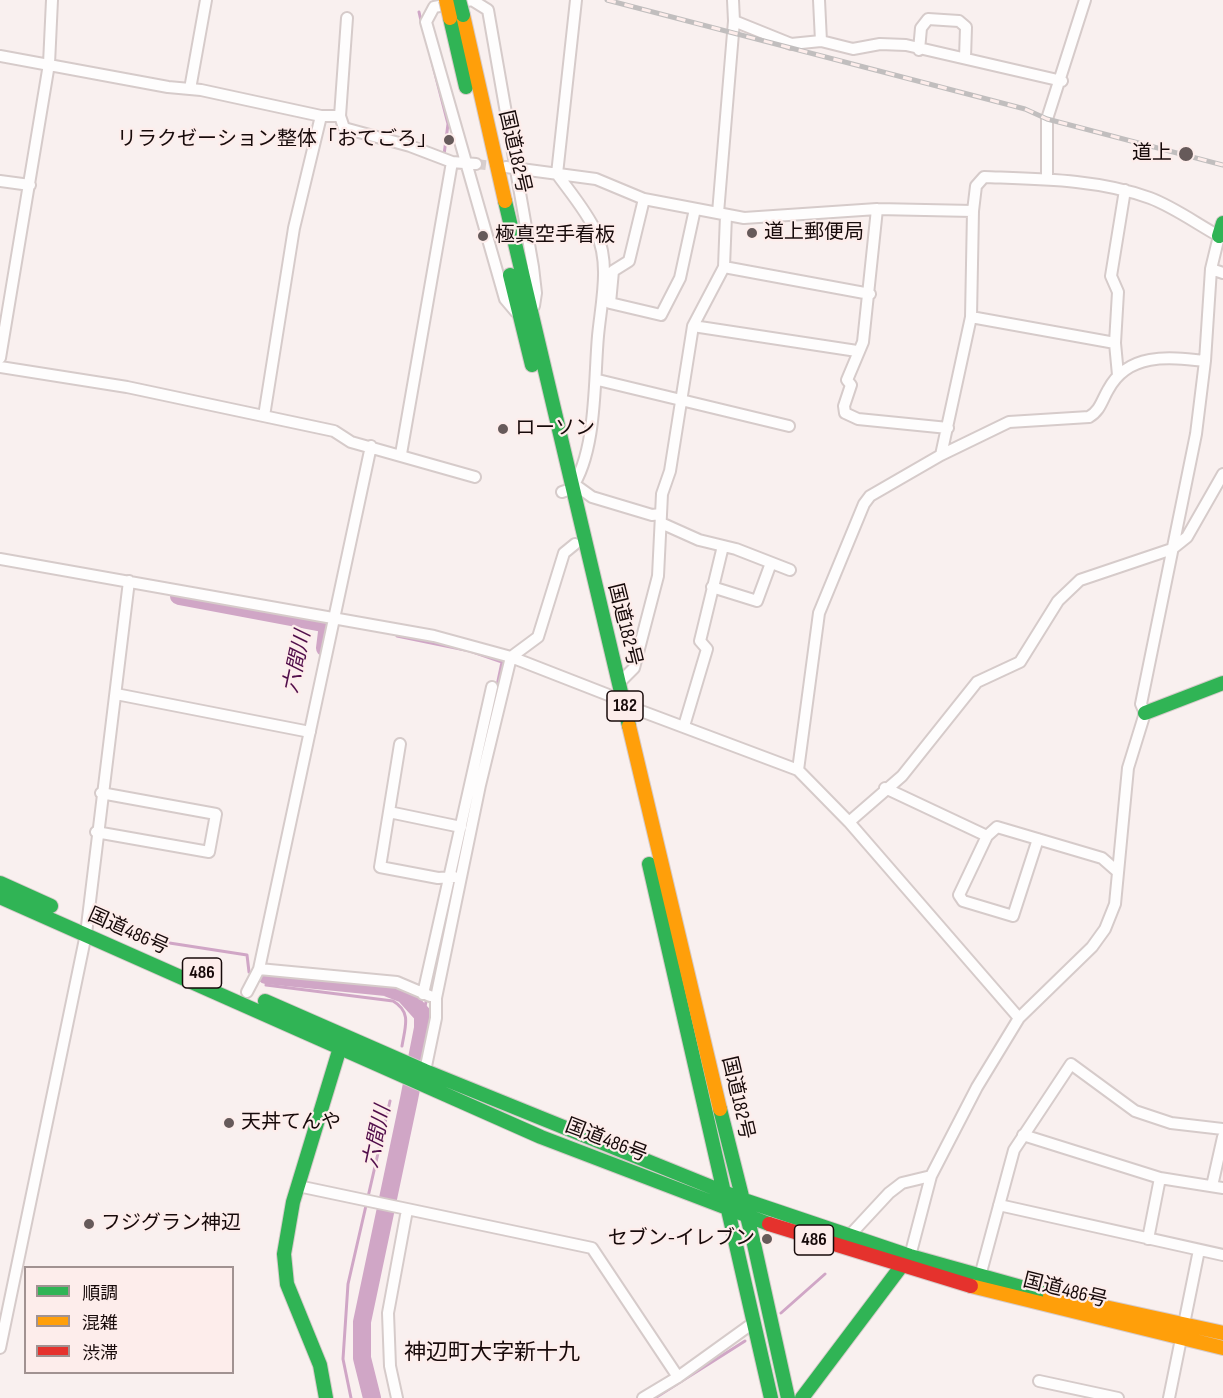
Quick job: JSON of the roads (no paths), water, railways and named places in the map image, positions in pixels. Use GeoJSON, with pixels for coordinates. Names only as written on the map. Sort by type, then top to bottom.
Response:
{"type":"FeatureCollection","features":[{"type":"Feature","properties":{"kind":"main road","name":"国道182号"},"geometry":{"type":"LineString","coordinates":[[446,0],[457,16]]}},
{"type":"Feature","properties":{"kind":"main road","name":"国道182号"},"geometry":{"type":"LineString","coordinates":[[459,0],[457,16],[527,315],[625,705],[788,1398]]}},
{"type":"Feature","properties":{"kind":"main road","name":"国道182号"},"geometry":{"type":"LineString","coordinates":[[569,488],[575,544],[771,1398]]}},
{"type":"Feature","properties":{"kind":"main road"},"geometry":{"type":"LineString","coordinates":[[1145,713],[1223,683]]}},
{"type":"Feature","properties":{"kind":"main road","name":"国道486号"},"geometry":{"type":"LineString","coordinates":[[0,884],[86,928],[403,1069],[741,1199],[850,1236],[905,1262],[980,1276],[1057,1298],[1223,1333]]}},
{"type":"Feature","properties":{"kind":"main road","name":"国道486号"},"geometry":{"type":"LineString","coordinates":[[1,899],[86,928],[247,992],[342,1042]]}},
{"type":"Feature","properties":{"kind":"main road"},"geometry":{"type":"LineString","coordinates":[[326,1398],[311,1342],[291,1298],[284,1268],[284,1233],[342,1042]]}},
{"type":"Feature","properties":{"kind":"main road","name":"国道486号"},"geometry":{"type":"LineString","coordinates":[[422,1075],[541,1137],[746,1216],[905,1262],[1039,1305],[1223,1348]]}},
{"type":"Feature","properties":{"kind":"main road"},"geometry":{"type":"LineString","coordinates":[[802,1398],[905,1262]]}},
{"type":"Feature","properties":{"kind":"street"},"geometry":{"type":"LineString","coordinates":[[0,358],[49,64],[51,0]]}},
{"type":"Feature","properties":{"kind":"street"},"geometry":{"type":"LineString","coordinates":[[190,89],[206,0]]}},
{"type":"Feature","properties":{"kind":"street"},"geometry":{"type":"LineString","coordinates":[[472,0],[488,10],[510,168],[536,293],[527,315],[505,299],[471,164],[426,22],[434,7],[472,0]]}},
{"type":"Feature","properties":{"kind":"street"},"geometry":{"type":"LineString","coordinates":[[576,0],[557,174],[596,232],[604,270],[597,339],[597,380],[582,471],[569,488],[652,515],[699,540],[723,546],[790,570]]}},
{"type":"Feature","properties":{"kind":"street"},"geometry":{"type":"LineString","coordinates":[[619,683],[634,668],[658,576],[662,494],[670,471],[693,326],[724,267],[722,214],[734,21],[733,0]]}},
{"type":"Feature","properties":{"kind":"street"},"geometry":{"type":"LineString","coordinates":[[819,0],[821,41]]}},
{"type":"Feature","properties":{"kind":"street"},"geometry":{"type":"LineString","coordinates":[[1047,179],[1047,118],[1062,81],[1085,0]]}},
{"type":"Feature","properties":{"kind":"street"},"geometry":{"type":"LineString","coordinates":[[347,18],[340,116],[344,128],[410,146],[452,162],[471,164]]}},
{"type":"Feature","properties":{"kind":"street"},"geometry":{"type":"LineString","coordinates":[[920,50],[921,28],[928,19],[959,21],[966,27],[965,58]]}},
{"type":"Feature","properties":{"kind":"street"},"geometry":{"type":"LineString","coordinates":[[734,21],[791,44],[821,41],[853,49],[880,44],[906,45],[1062,81]]}},
{"type":"Feature","properties":{"kind":"street"},"geometry":{"type":"LineString","coordinates":[[0,56],[190,89],[321,116],[340,116]]}},
{"type":"Feature","properties":{"kind":"street"},"geometry":{"type":"LineString","coordinates":[[264,416],[294,228],[321,116]]}},
{"type":"Feature","properties":{"kind":"street"},"geometry":{"type":"LineString","coordinates":[[401,454],[452,162]]}},
{"type":"Feature","properties":{"kind":"street"},"geometry":{"type":"LineString","coordinates":[[510,168],[596,179],[644,199],[722,214],[764,218],[877,209],[973,211]]}},
{"type":"Feature","properties":{"kind":"street"},"geometry":{"type":"LineString","coordinates":[[905,1262],[931,1176],[977,1087],[1019,1018],[1092,947],[1105,929],[1115,904],[1128,768],[1145,713],[1141,704],[1196,434],[1205,361],[1212,269],[1221,230],[1153,199],[1125,190],[1047,179],[984,177],[976,186],[973,211],[971,317],[968,342],[958,369],[941,455]]}},
{"type":"Feature","properties":{"kind":"street"},"geometry":{"type":"LineString","coordinates":[[0,181],[30,186]]}},
{"type":"Feature","properties":{"kind":"street"},"geometry":{"type":"LineString","coordinates":[[1118,375],[1115,343],[1118,291],[1111,276],[1125,190]]}},
{"type":"Feature","properties":{"kind":"street"},"geometry":{"type":"LineString","coordinates":[[644,199],[629,261],[613,272],[610,303],[661,315],[680,278],[695,209]]}},
{"type":"Feature","properties":{"kind":"street"},"geometry":{"type":"LineString","coordinates":[[877,209],[870,294],[863,342],[857,351],[847,380],[851,385],[844,406],[845,413],[858,419],[948,428]]}},
{"type":"Feature","properties":{"kind":"street"},"geometry":{"type":"LineString","coordinates":[[724,267],[870,294]]}},
{"type":"Feature","properties":{"kind":"street"},"geometry":{"type":"LineString","coordinates":[[1212,269],[1223,273]]}},
{"type":"Feature","properties":{"kind":"street"},"geometry":{"type":"LineString","coordinates":[[971,317],[1115,343]]}},
{"type":"Feature","properties":{"kind":"street"},"geometry":{"type":"LineString","coordinates":[[693,326],[857,351]]}},
{"type":"Feature","properties":{"kind":"street"},"geometry":{"type":"LineString","coordinates":[[798,770],[819,613],[864,504],[870,496],[941,455],[1009,422],[1089,417],[1096,413],[1118,375],[1130,366],[1152,358],[1205,361]]}},
{"type":"Feature","properties":{"kind":"street"},"geometry":{"type":"LineString","coordinates":[[0,368],[127,387],[334,431],[351,442],[401,454],[475,477]]}},
{"type":"Feature","properties":{"kind":"street"},"geometry":{"type":"LineString","coordinates":[[597,380],[681,398],[789,426]]}},
{"type":"Feature","properties":{"kind":"street"},"geometry":{"type":"LineString","coordinates":[[247,992],[259,969],[371,446]]}},
{"type":"Feature","properties":{"kind":"street"},"geometry":{"type":"LineString","coordinates":[[849,822],[885,788],[902,776],[977,682],[1020,662],[1028,653],[1058,601],[1069,588],[1080,580],[1172,549],[1187,537],[1223,474]]}},
{"type":"Feature","properties":{"kind":"street"},"geometry":{"type":"LineString","coordinates":[[422,1075],[436,1018],[429,996],[494,693],[511,657],[538,637],[564,554],[575,544]]}},
{"type":"Feature","properties":{"kind":"street"},"geometry":{"type":"LineString","coordinates":[[684,726],[707,649],[700,641],[723,546]]}},
{"type":"Feature","properties":{"kind":"street"},"geometry":{"type":"LineString","coordinates":[[0,558],[129,585],[434,636],[511,657],[611,696],[625,705],[798,770],[849,822],[1019,1018]]}},
{"type":"Feature","properties":{"kind":"street"},"geometry":{"type":"LineString","coordinates":[[712,587],[757,600],[771,563]]}},
{"type":"Feature","properties":{"kind":"street"},"geometry":{"type":"LineString","coordinates":[[0,1345],[86,928],[96,832],[129,585]]}},
{"type":"Feature","properties":{"kind":"street"},"geometry":{"type":"LineString","coordinates":[[116,694],[310,732]]}},
{"type":"Feature","properties":{"kind":"street"},"geometry":{"type":"LineString","coordinates":[[400,744],[380,867],[438,878],[455,878]]}},
{"type":"Feature","properties":{"kind":"street"},"geometry":{"type":"LineString","coordinates":[[885,788],[987,837]]}},
{"type":"Feature","properties":{"kind":"street"},"geometry":{"type":"LineString","coordinates":[[96,832],[208,852],[216,813],[102,793]]}},
{"type":"Feature","properties":{"kind":"street"},"geometry":{"type":"LineString","coordinates":[[389,812],[465,827]]}},
{"type":"Feature","properties":{"kind":"street"},"geometry":{"type":"LineString","coordinates":[[1038,839],[1013,916],[963,901],[959,895],[987,837],[997,827],[1038,839],[1102,858],[1118,872]]}},
{"type":"Feature","properties":{"kind":"street"},"geometry":{"type":"LineString","coordinates":[[259,969],[397,982],[429,996]]}},
{"type":"Feature","properties":{"kind":"street"},"geometry":{"type":"LineString","coordinates":[[980,1276],[1014,1150],[1071,1064],[1135,1111],[1171,1123],[1223,1129]]}},
{"type":"Feature","properties":{"kind":"street"},"geometry":{"type":"LineString","coordinates":[[1023,1136],[1160,1178],[1217,1187],[1223,1137]]}},
{"type":"Feature","properties":{"kind":"street"},"geometry":{"type":"LineString","coordinates":[[850,1236],[889,1193],[902,1183],[931,1176]]}},
{"type":"Feature","properties":{"kind":"street"},"geometry":{"type":"LineString","coordinates":[[1148,1239],[1160,1178]]}},
{"type":"Feature","properties":{"kind":"street"},"geometry":{"type":"LineString","coordinates":[[298,1186],[592,1248],[678,1377]]}},
{"type":"Feature","properties":{"kind":"street"},"geometry":{"type":"LineString","coordinates":[[999,1205],[1223,1255]]}},
{"type":"Feature","properties":{"kind":"street"},"geometry":{"type":"LineString","coordinates":[[397,1398],[390,1366],[388,1313],[407,1210]]}},
{"type":"Feature","properties":{"kind":"street"},"geometry":{"type":"LineString","coordinates":[[1169,1398],[1199,1250]]}},
{"type":"Feature","properties":{"kind":"street"},"geometry":{"type":"LineString","coordinates":[[642,1398],[678,1377],[753,1323]]}},
{"type":"Feature","properties":{"kind":"street"},"geometry":{"type":"LineString","coordinates":[[1040,1381],[1118,1398]]}},
{"type":"Feature","properties":{"kind":"waterway"},"geometry":{"type":"LineString","coordinates":[[419,12],[422,25]]}},
{"type":"Feature","properties":{"kind":"waterway"},"geometry":{"type":"LineString","coordinates":[[431,58],[448,124],[444,155]]}},
{"type":"Feature","properties":{"kind":"waterway","name":"六間川"},"geometry":{"type":"LineString","coordinates":[[179,596],[328,624],[325,648]]}},
{"type":"Feature","properties":{"kind":"waterway"},"geometry":{"type":"LineString","coordinates":[[397,636],[470,651],[502,662],[485,742]]}},
{"type":"Feature","properties":{"kind":"waterway"},"geometry":{"type":"LineString","coordinates":[[456,874],[466,827]]}},
{"type":"Feature","properties":{"kind":"waterway"},"geometry":{"type":"LineString","coordinates":[[423,1015],[454,880]]}},
{"type":"Feature","properties":{"kind":"waterway"},"geometry":{"type":"LineString","coordinates":[[163,942],[247,955],[249,972]]}},
{"type":"Feature","properties":{"kind":"waterway","name":"六間川"},"geometry":{"type":"LineString","coordinates":[[266,975],[386,987],[404,994],[423,1015],[423,1028],[409,1099],[362,1322],[362,1358],[372,1398]]}},
{"type":"Feature","properties":{"kind":"waterway"},"geometry":{"type":"LineString","coordinates":[[266,985],[393,1001],[399,1005],[405,1015],[402,1046]]}},
{"type":"Feature","properties":{"kind":"waterway"},"geometry":{"type":"LineString","coordinates":[[351,1398],[343,1359],[348,1284],[390,1101]]}},
{"type":"Feature","properties":{"kind":"waterway"},"geometry":{"type":"LineString","coordinates":[[781,1313],[825,1274]]}},
{"type":"Feature","properties":{"kind":"waterway"},"geometry":{"type":"LineString","coordinates":[[655,1398],[745,1341]]}},
{"type":"Feature","properties":{"kind":"tunnel"},"geometry":{"type":"LineString","coordinates":[[476,164],[502,167]]}},
{"type":"Feature","properties":{"kind":"railway"},"geometry":{"type":"LineString","coordinates":[[607,0],[1025,109],[1047,119],[1223,165]]}},
{"type":"Feature","properties":{"kind":"place","name":"リラクゼーション整体「おてごろ」"},"geometry":{"type":"Point","coordinates":[449,140]}},
{"type":"Feature","properties":{"kind":"place","name":"道上"},"geometry":{"type":"Point","coordinates":[1186,154]}},
{"type":"Feature","properties":{"kind":"place","name":"道上郵便局"},"geometry":{"type":"Point","coordinates":[752,233]}},
{"type":"Feature","properties":{"kind":"place","name":"極真空手看板"},"geometry":{"type":"Point","coordinates":[483,236]}},
{"type":"Feature","properties":{"kind":"place","name":"ローソン"},"geometry":{"type":"Point","coordinates":[503,429]}},
{"type":"Feature","properties":{"kind":"place","name":"天丼てんや"},"geometry":{"type":"Point","coordinates":[229,1123]}},
{"type":"Feature","properties":{"kind":"place","name":"フジグラン神辺"},"geometry":{"type":"Point","coordinates":[89,1224]}},
{"type":"Feature","properties":{"kind":"place","name":"セブン-イレブン"},"geometry":{"type":"Point","coordinates":[767,1239]}},
{"type":"Feature","properties":{"kind":"district","name":"神辺町大字新十九"},"geometry":{"type":"Point","coordinates":[492,1353]}}]}
